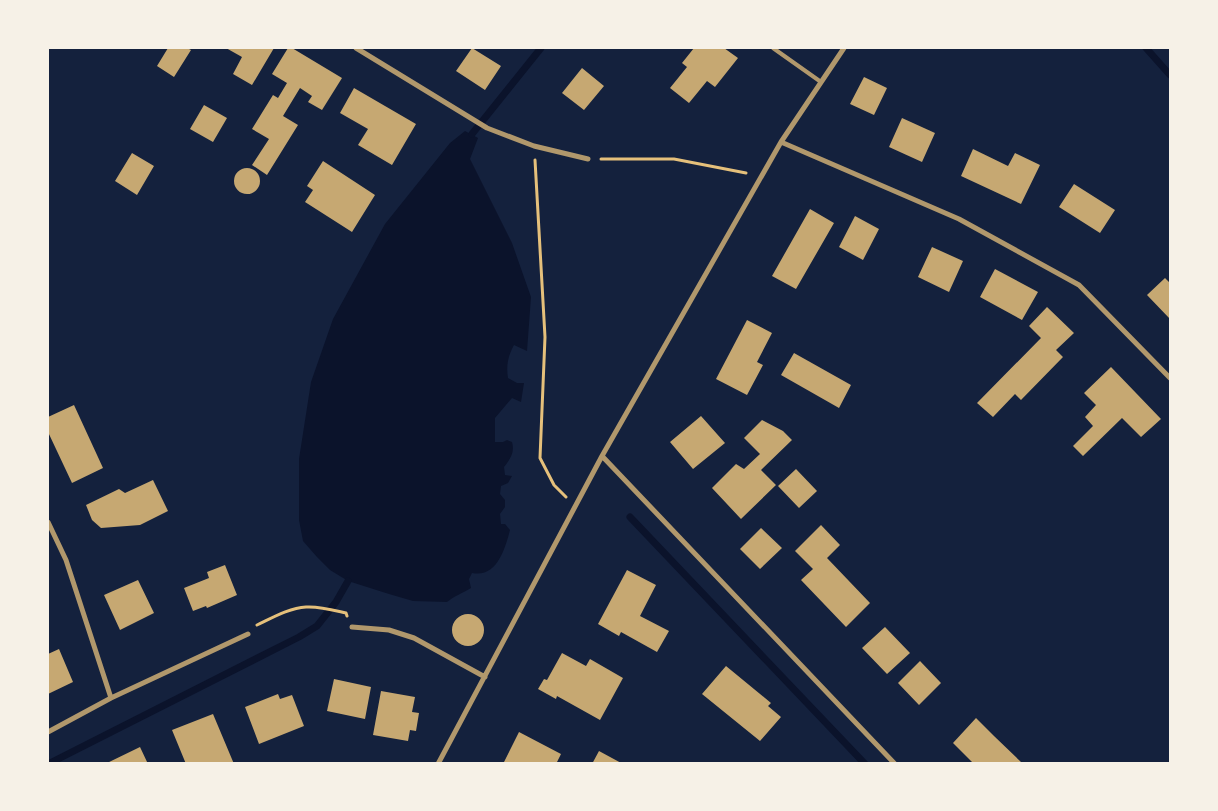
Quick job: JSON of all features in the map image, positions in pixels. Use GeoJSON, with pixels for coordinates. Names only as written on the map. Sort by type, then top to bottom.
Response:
{"type":"FeatureCollection","features":[{"type":"Feature","properties":{"kind":"street"},"geometry":{"type":"LineString","coordinates":[[356,48],[486,128],[534,146],[588,159]]}},
{"type":"Feature","properties":{"kind":"street"},"geometry":{"type":"LineString","coordinates":[[438,764],[602,456],[781,142],[844,48]]}},
{"type":"Feature","properties":{"kind":"street"},"geometry":{"type":"LineString","coordinates":[[781,142],[959,219],[1079,285],[1170,378]]}},
{"type":"Feature","properties":{"kind":"street"},"geometry":{"type":"LineString","coordinates":[[602,456],[895,764]]}},
{"type":"Feature","properties":{"kind":"street"},"geometry":{"type":"LineString","coordinates":[[48,522],[66,560],[110,698]]}},
{"type":"Feature","properties":{"kind":"street"},"geometry":{"type":"LineString","coordinates":[[352,627],[389,630],[414,638],[485,677]]}},
{"type":"Feature","properties":{"kind":"street"},"geometry":{"type":"LineString","coordinates":[[48,732],[110,698],[248,634]]}},
{"type":"Feature","properties":{"kind":"lane"},"geometry":{"type":"LineString","coordinates":[[773,48],[821,82]]}},
{"type":"Feature","properties":{"kind":"path"},"geometry":{"type":"LineString","coordinates":[[534,146],[546,337],[540,458],[554,484],[575,508]]}},
{"type":"Feature","properties":{"kind":"path"},"geometry":{"type":"LineString","coordinates":[[588,159],[674,159],[762,176]]}},
{"type":"Feature","properties":{"kind":"path"},"geometry":{"type":"LineString","coordinates":[[248,634],[257,625],[284,612],[304,607],[320,607],[346,613]]}},
{"type":"Feature","properties":{"kind":"water"},"geometry":{"type":"Polygon","coordinates":[[[465,131],[478,138],[470,159],[512,243],[531,297],[527,351],[514,345],[507,365],[508,378],[517,383],[524,383],[521,402],[512,398],[495,418],[495,442],[507,440],[512,442],[513,446],[511,456],[504,467],[505,475],[512,476],[508,483],[501,486],[500,494],[505,500],[505,507],[500,514],[501,524],[505,524],[510,530],[502,553],[494,567],[481,573],[472,573],[469,579],[471,588],[447,602],[413,601],[348,581],[330,570],[303,541],[299,520],[299,459],[311,382],[333,319],[385,224],[450,143],[465,131]]]}},
{"type":"Feature","properties":{"kind":"building"},"geometry":{"type":"Polygon","coordinates":[[[168,48],[187,48],[191,50],[174,77],[157,66],[168,48]]]}},
{"type":"Feature","properties":{"kind":"building"},"geometry":{"type":"Polygon","coordinates":[[[226,48],[274,48],[252,85],[233,74],[242,57],[226,48]]]}},
{"type":"Feature","properties":{"kind":"building"},"geometry":{"type":"Polygon","coordinates":[[[288,48],[292,48],[342,78],[322,110],[308,102],[312,96],[300,88],[283,116],[298,125],[267,175],[252,165],[269,139],[252,129],[273,95],[278,98],[287,83],[272,74],[288,48]]]}},
{"type":"Feature","properties":{"kind":"building"},"geometry":{"type":"Polygon","coordinates":[[[472,48],[501,66],[485,90],[456,71],[472,48]]]}},
{"type":"Feature","properties":{"kind":"building"},"geometry":{"type":"Polygon","coordinates":[[[694,48],[724,48],[738,58],[715,87],[707,81],[689,103],[670,88],[687,67],[682,63],[694,48]]]}},
{"type":"Feature","properties":{"kind":"building"},"geometry":{"type":"Polygon","coordinates":[[[582,68],[604,86],[584,110],[562,93],[582,68]]]}},
{"type":"Feature","properties":{"kind":"building"},"geometry":{"type":"Polygon","coordinates":[[[864,77],[887,88],[874,115],[850,104],[864,77]]]}},
{"type":"Feature","properties":{"kind":"building"},"geometry":{"type":"Polygon","coordinates":[[[354,88],[416,124],[392,165],[358,145],[368,129],[340,113],[354,88]]]}},
{"type":"Feature","properties":{"kind":"building"},"geometry":{"type":"Polygon","coordinates":[[[204,105],[227,118],[213,142],[190,129],[204,105]]]}},
{"type":"Feature","properties":{"kind":"building"},"geometry":{"type":"Polygon","coordinates":[[[902,118],[935,133],[922,162],[889,147],[902,118]]]}},
{"type":"Feature","properties":{"kind":"building"},"geometry":{"type":"Polygon","coordinates":[[[973,149],[1008,166],[1015,153],[1040,165],[1021,204],[961,176],[973,149]]]}},
{"type":"Feature","properties":{"kind":"building"},"geometry":{"type":"Polygon","coordinates":[[[132,153],[154,166],[137,195],[115,181],[132,153]]]}},
{"type":"Feature","properties":{"kind":"building"},"geometry":{"type":"Polygon","coordinates":[[[323,161],[375,195],[352,232],[305,202],[313,190],[307,186],[323,161]]]}},
{"type":"Feature","properties":{"kind":"building"},"geometry":{"type":"Polygon","coordinates":[[[247,168],[256,172],[260,181],[256,190],[247,194],[238,190],[234,181],[238,172],[247,168]]]}},
{"type":"Feature","properties":{"kind":"building"},"geometry":{"type":"Polygon","coordinates":[[[1074,184],[1115,210],[1100,233],[1059,207],[1074,184]]]}},
{"type":"Feature","properties":{"kind":"building"},"geometry":{"type":"Polygon","coordinates":[[[810,209],[834,223],[796,289],[772,276],[810,209]]]}},
{"type":"Feature","properties":{"kind":"building"},"geometry":{"type":"Polygon","coordinates":[[[855,216],[879,229],[863,260],[839,247],[855,216]]]}},
{"type":"Feature","properties":{"kind":"building"},"geometry":{"type":"Polygon","coordinates":[[[932,247],[963,261],[949,292],[918,277],[932,247]]]}},
{"type":"Feature","properties":{"kind":"building"},"geometry":{"type":"Polygon","coordinates":[[[995,269],[1038,292],[1022,320],[980,297],[995,269]]]}},
{"type":"Feature","properties":{"kind":"building"},"geometry":{"type":"Polygon","coordinates":[[[1165,278],[1170,283],[1170,319],[1147,295],[1165,278]]]}},
{"type":"Feature","properties":{"kind":"building"},"geometry":{"type":"Polygon","coordinates":[[[1047,307],[1074,333],[1056,350],[1063,357],[1021,400],[1015,394],[993,417],[977,403],[1041,338],[1029,326],[1047,307]]]}},
{"type":"Feature","properties":{"kind":"building"},"geometry":{"type":"Polygon","coordinates":[[[747,320],[772,333],[757,362],[763,365],[747,395],[716,379],[747,320]]]}},
{"type":"Feature","properties":{"kind":"building"},"geometry":{"type":"Polygon","coordinates":[[[794,353],[851,385],[839,408],[781,375],[794,353]]]}},
{"type":"Feature","properties":{"kind":"building"},"geometry":{"type":"Polygon","coordinates":[[[1111,367],[1161,419],[1141,437],[1122,418],[1083,456],[1073,446],[1093,426],[1085,417],[1096,405],[1084,393],[1111,367]]]}},
{"type":"Feature","properties":{"kind":"building"},"geometry":{"type":"Polygon","coordinates":[[[74,405],[103,468],[72,483],[48,432],[48,417],[74,405]]]}},
{"type":"Feature","properties":{"kind":"building"},"geometry":{"type":"Polygon","coordinates":[[[701,416],[725,443],[693,469],[670,442],[701,416]]]}},
{"type":"Feature","properties":{"kind":"building"},"geometry":{"type":"Polygon","coordinates":[[[762,420],[783,431],[792,440],[761,470],[776,485],[741,519],[712,488],[736,464],[744,469],[760,454],[744,438],[762,420]]]}},
{"type":"Feature","properties":{"kind":"building"},"geometry":{"type":"Polygon","coordinates":[[[796,469],[817,491],[799,508],[778,486],[796,469]]]}},
{"type":"Feature","properties":{"kind":"building"},"geometry":{"type":"Polygon","coordinates":[[[153,480],[168,511],[140,525],[101,528],[92,520],[86,505],[119,489],[125,493],[153,480]]]}},
{"type":"Feature","properties":{"kind":"building"},"geometry":{"type":"Polygon","coordinates":[[[821,525],[840,545],[827,558],[870,603],[846,627],[801,580],[813,569],[795,551],[821,525]]]}},
{"type":"Feature","properties":{"kind":"building"},"geometry":{"type":"Polygon","coordinates":[[[761,528],[782,548],[760,569],[740,549],[761,528]]]}},
{"type":"Feature","properties":{"kind":"building"},"geometry":{"type":"Polygon","coordinates":[[[225,565],[237,595],[207,608],[206,606],[193,611],[184,588],[209,578],[207,572],[225,565]]]}},
{"type":"Feature","properties":{"kind":"building"},"geometry":{"type":"Polygon","coordinates":[[[627,570],[656,585],[640,616],[669,631],[657,652],[621,632],[619,636],[598,624],[627,570]]]}},
{"type":"Feature","properties":{"kind":"building"},"geometry":{"type":"Polygon","coordinates":[[[138,580],[154,613],[120,630],[104,595],[138,580]]]}},
{"type":"Feature","properties":{"kind":"building"},"geometry":{"type":"Polygon","coordinates":[[[468,614],[474,615],[479,619],[483,624],[483,636],[479,641],[474,645],[468,646],[462,645],[457,641],[453,636],[452,630],[453,624],[457,619],[462,615],[468,614]]]}},
{"type":"Feature","properties":{"kind":"building"},"geometry":{"type":"Polygon","coordinates":[[[885,627],[910,653],[887,674],[862,648],[885,627]]]}},
{"type":"Feature","properties":{"kind":"building"},"geometry":{"type":"Polygon","coordinates":[[[59,649],[73,682],[48,694],[48,654],[59,649]]]}},
{"type":"Feature","properties":{"kind":"building"},"geometry":{"type":"Polygon","coordinates":[[[562,653],[586,666],[590,659],[623,678],[600,720],[557,696],[556,699],[538,689],[544,679],[547,680],[562,653]]]}},
{"type":"Feature","properties":{"kind":"building"},"geometry":{"type":"Polygon","coordinates":[[[920,661],[941,683],[919,705],[898,683],[920,661]]]}},
{"type":"Feature","properties":{"kind":"building"},"geometry":{"type":"Polygon","coordinates":[[[726,666],[771,703],[768,706],[781,717],[760,741],[702,694],[726,666]]]}},
{"type":"Feature","properties":{"kind":"building"},"geometry":{"type":"Polygon","coordinates":[[[334,679],[371,687],[365,719],[327,711],[334,679]]]}},
{"type":"Feature","properties":{"kind":"building"},"geometry":{"type":"Polygon","coordinates":[[[381,691],[415,697],[412,712],[419,713],[416,731],[410,730],[408,741],[373,735],[381,691]]]}},
{"type":"Feature","properties":{"kind":"building"},"geometry":{"type":"Polygon","coordinates":[[[278,694],[280,699],[292,695],[304,726],[259,744],[245,707],[278,694]]]}},
{"type":"Feature","properties":{"kind":"building"},"geometry":{"type":"Polygon","coordinates":[[[213,714],[234,764],[186,764],[172,730],[213,714]]]}},
{"type":"Feature","properties":{"kind":"building"},"geometry":{"type":"Polygon","coordinates":[[[976,718],[1021,762],[1019,764],[974,764],[953,743],[976,718]]]}},
{"type":"Feature","properties":{"kind":"building"},"geometry":{"type":"Polygon","coordinates":[[[519,732],[561,754],[556,764],[539,764],[537,762],[536,764],[503,764],[519,732]]]}},
{"type":"Feature","properties":{"kind":"building"},"geometry":{"type":"Polygon","coordinates":[[[140,747],[148,764],[105,764],[140,747]]]}},
{"type":"Feature","properties":{"kind":"building"},"geometry":{"type":"Polygon","coordinates":[[[599,751],[623,764],[592,764],[599,751]]]}},
{"type":"Feature","properties":{"kind":"waterway"},"geometry":{"type":"LineString","coordinates":[[472,134],[541,48]]}},
{"type":"Feature","properties":{"kind":"waterway"},"geometry":{"type":"LineString","coordinates":[[1146,48],[1170,75]]}},
{"type":"Feature","properties":{"kind":"waterway"},"geometry":{"type":"LineString","coordinates":[[630,517],[865,764]]}},
{"type":"Feature","properties":{"kind":"waterway"},"geometry":{"type":"LineString","coordinates":[[48,764],[299,637],[317,626],[336,602],[348,581]]}}]}
